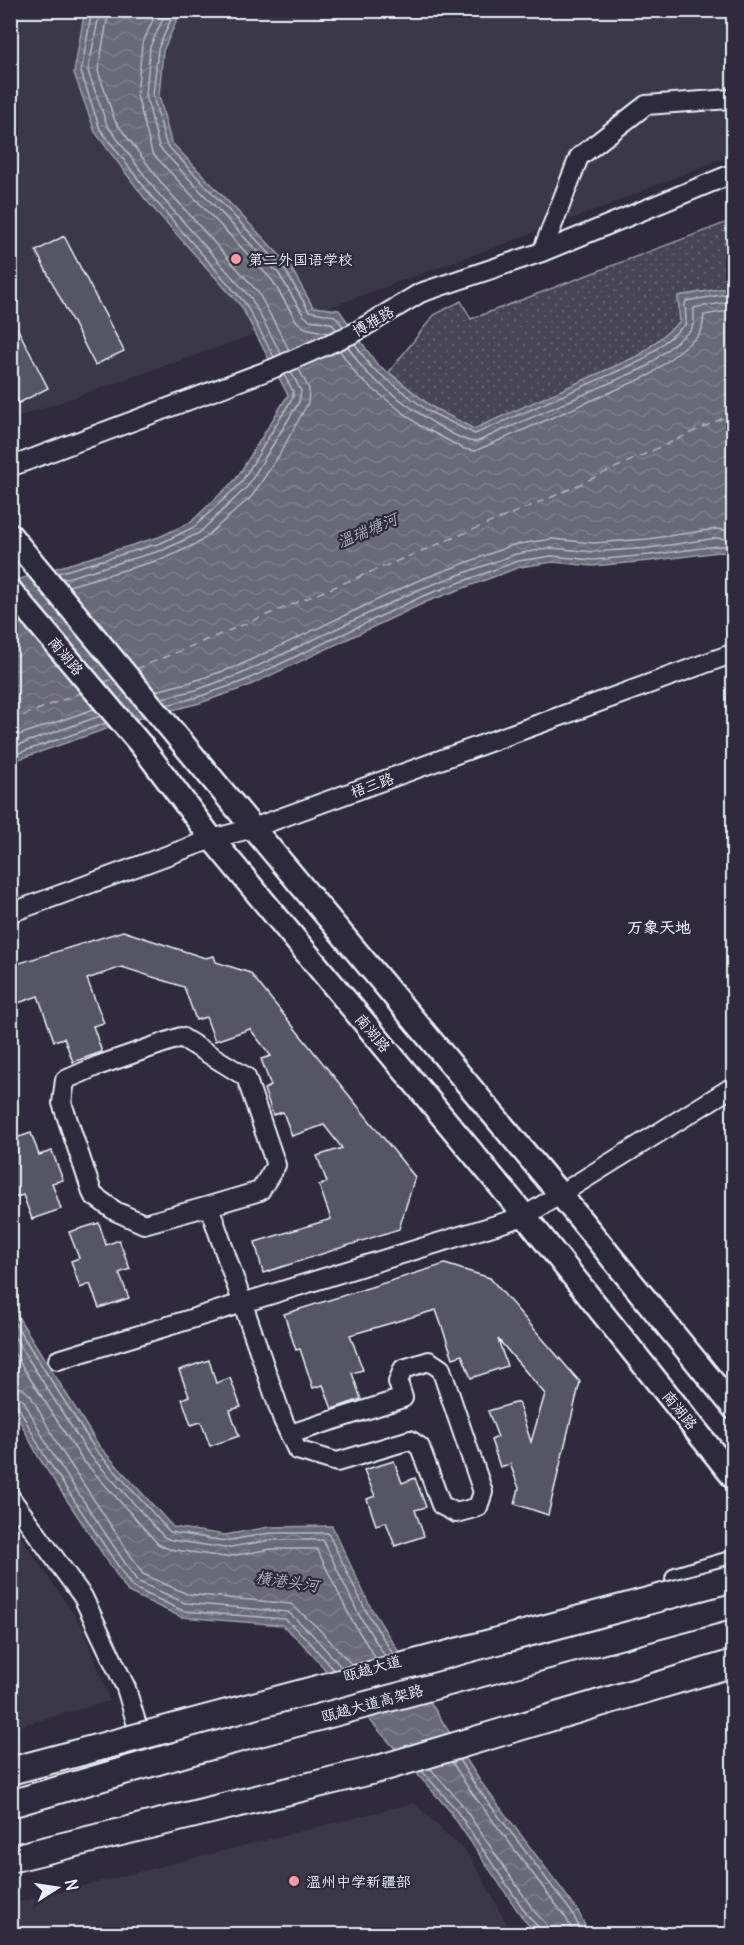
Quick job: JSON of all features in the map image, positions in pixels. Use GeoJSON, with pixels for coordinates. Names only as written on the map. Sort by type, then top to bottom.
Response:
{"type":"FeatureCollection","features":[{"type":"Feature","properties":{"kind":"highway","name":"瓯越大道"},"geometry":{"type":"LineString","coordinates":[[10,1772],[139,1732],[331,1680],[734,1564]]}},
{"type":"Feature","properties":{"kind":"highway","name":"瓯越大道高架路"},"geometry":{"type":"LineString","coordinates":[[10,1772],[734,1578]]}},
{"type":"Feature","properties":{"kind":"highway","name":"瓯越大道高架路"},"geometry":{"type":"LineString","coordinates":[[10,1804],[196,1750],[734,1605]]}},
{"type":"Feature","properties":{"kind":"highway"},"geometry":{"type":"LineString","coordinates":[[10,1859],[375,1770],[734,1663]]}},
{"type":"Feature","properties":{"kind":"main road"},"geometry":{"type":"LineString","coordinates":[[11,536],[559,1193],[734,1408]]}},
{"type":"Feature","properties":{"kind":"main road","name":"南湖路"},"geometry":{"type":"LineString","coordinates":[[10,590],[142,746],[212,839],[525,1216],[734,1478]]}},
{"type":"Feature","properties":{"kind":"street"},"geometry":{"type":"LineString","coordinates":[[542,252],[579,157],[646,105],[730,99],[734,102]]}},
{"type":"Feature","properties":{"kind":"street","name":"博雅路"},"geometry":{"type":"LineString","coordinates":[[10,467],[272,369],[354,333],[420,293],[542,252],[734,173]]}},
{"type":"Feature","properties":{"kind":"street","name":"梧三路"},"geometry":{"type":"LineString","coordinates":[[10,914],[212,839],[253,828],[734,653]]}},
{"type":"Feature","properties":{"kind":"street"},"geometry":{"type":"LineString","coordinates":[[181,1037],[246,1077],[276,1165],[260,1191],[209,1206],[144,1224],[115,1211],[93,1195],[62,1103],[65,1080],[97,1066],[181,1037]]}},
{"type":"Feature","properties":{"kind":"street"},"geometry":{"type":"LineString","coordinates":[[58,1360],[525,1216],[734,1086]]}},
{"type":"Feature","properties":{"kind":"street"},"geometry":{"type":"LineString","coordinates":[[209,1206],[242,1303],[290,1434],[297,1450],[337,1462],[410,1440],[420,1447],[441,1505],[456,1513],[478,1507],[483,1492],[441,1369],[429,1361],[403,1369],[398,1382],[403,1398],[290,1434]]}},
{"type":"Feature","properties":{"kind":"street"},"geometry":{"type":"LineString","coordinates":[[10,1497],[83,1597],[126,1688],[139,1732]]}},
{"type":"Feature","properties":{"kind":"shaded area","name":"第二外国语学校"},"geometry":{"type":"Polygon","coordinates":[[[11,11],[733,11],[733,154],[591,212],[242,339],[15,418],[11,417],[11,11]]]}},
{"type":"Feature","properties":{"kind":"shaded area"},"geometry":{"type":"Polygon","coordinates":[[[733,220],[733,287],[678,296],[680,322],[640,355],[474,429],[432,407],[389,372],[434,315],[461,301],[471,319],[733,220]]]}},
{"type":"Feature","properties":{"kind":"shaded area"},"geometry":{"type":"Polygon","coordinates":[[[10,1521],[84,1629],[110,1701],[11,1728],[10,1521]]]}},
{"type":"Feature","properties":{"kind":"shaded area","name":"温州中学新疆部"},"geometry":{"type":"Polygon","coordinates":[[[414,1803],[471,1857],[512,1934],[11,1934],[11,1904],[414,1803]]]}},
{"type":"Feature","properties":{"kind":"water","name":"温瑞塘河"},"geometry":{"type":"Polygon","coordinates":[[[89,11],[181,11],[163,51],[159,96],[171,142],[290,266],[313,307],[339,310],[376,363],[432,407],[474,429],[640,355],[680,322],[678,296],[733,287],[733,553],[718,552],[592,566],[553,562],[520,567],[426,602],[246,687],[200,703],[129,721],[11,762],[10,582],[159,537],[191,522],[236,479],[288,395],[241,306],[146,200],[95,132],[74,73],[84,15],[89,11]]]}},
{"type":"Feature","properties":{"kind":"water","name":"横港头河"},"geometry":{"type":"Polygon","coordinates":[[[10,1304],[99,1446],[173,1527],[225,1535],[269,1527],[332,1526],[371,1608],[480,1781],[578,1911],[589,1934],[538,1934],[524,1920],[449,1810],[301,1642],[282,1625],[181,1617],[128,1592],[39,1458],[11,1404],[10,1304]]]}},
{"type":"Feature","properties":{"kind":"building"},"geometry":{"type":"Polygon","coordinates":[[[64,236],[124,351],[95,365],[36,251],[64,236]]]}},
{"type":"Feature","properties":{"kind":"building"},"geometry":{"type":"Polygon","coordinates":[[[10,314],[48,388],[19,403],[10,387],[10,314]]]}},
{"type":"Feature","properties":{"kind":"building"},"geometry":{"type":"Polygon","coordinates":[[[123,931],[205,958],[214,956],[216,962],[250,973],[415,1177],[399,1229],[263,1273],[255,1242],[331,1219],[319,1185],[327,1182],[317,1156],[342,1148],[324,1125],[292,1136],[283,1112],[273,1115],[264,1089],[271,1086],[261,1059],[271,1056],[250,1029],[215,1041],[206,1017],[196,1020],[184,987],[122,967],[87,979],[104,1023],[93,1026],[102,1052],[73,1062],[64,1038],[54,1041],[38,996],[10,1006],[10,966],[123,931]]]}},
{"type":"Feature","properties":{"kind":"building"},"geometry":{"type":"Polygon","coordinates":[[[31,1133],[39,1155],[52,1151],[63,1180],[52,1183],[61,1209],[32,1219],[23,1195],[13,1198],[10,1190],[10,1140],[31,1133]]]}},
{"type":"Feature","properties":{"kind":"building"},"geometry":{"type":"Polygon","coordinates":[[[99,1223],[106,1245],[119,1240],[130,1269],[119,1273],[129,1298],[99,1308],[90,1284],[80,1288],[71,1261],[79,1258],[69,1232],[99,1223]]]}},
{"type":"Feature","properties":{"kind":"building"},"geometry":{"type":"Polygon","coordinates":[[[445,1264],[490,1278],[580,1382],[548,1515],[515,1504],[519,1488],[510,1464],[500,1467],[491,1440],[498,1437],[488,1411],[518,1402],[531,1442],[545,1394],[498,1339],[507,1366],[471,1378],[462,1355],[453,1358],[436,1310],[350,1335],[363,1370],[352,1373],[361,1399],[332,1409],[323,1385],[313,1388],[300,1349],[296,1350],[284,1314],[445,1264]]]}},
{"type":"Feature","properties":{"kind":"building"},"geometry":{"type":"Polygon","coordinates":[[[209,1360],[216,1383],[230,1378],[241,1407],[230,1410],[239,1436],[210,1446],[201,1422],[191,1425],[182,1399],[189,1396],[179,1370],[209,1360]]]}},
{"type":"Feature","properties":{"kind":"building"},"geometry":{"type":"Polygon","coordinates":[[[394,1461],[402,1483],[415,1478],[426,1507],[415,1510],[424,1536],[395,1546],[386,1522],[376,1525],[367,1499],[375,1496],[364,1470],[394,1461]]]}},
{"type":"Feature","properties":{"kind":"ferry route"},"geometry":{"type":"LineString","coordinates":[[136,669],[552,497],[734,413]]}},
{"type":"Feature","properties":{"kind":"ferry route"},"geometry":{"type":"LineString","coordinates":[[103,683],[115,678]]}},
{"type":"Feature","properties":{"kind":"ferry route"},"geometry":{"type":"LineString","coordinates":[[10,721],[82,692]]}},
{"type":"Feature","properties":{"kind":"place","name":"第二外国语学校"},"geometry":{"type":"Point","coordinates":[236,259]}},
{"type":"Feature","properties":{"kind":"place","name":"温州中学新疆部"},"geometry":{"type":"Point","coordinates":[294,1881]}},
{"type":"Feature","properties":{"kind":"district","name":"万象天地"},"geometry":{"type":"Point","coordinates":[659,927]}}]}
